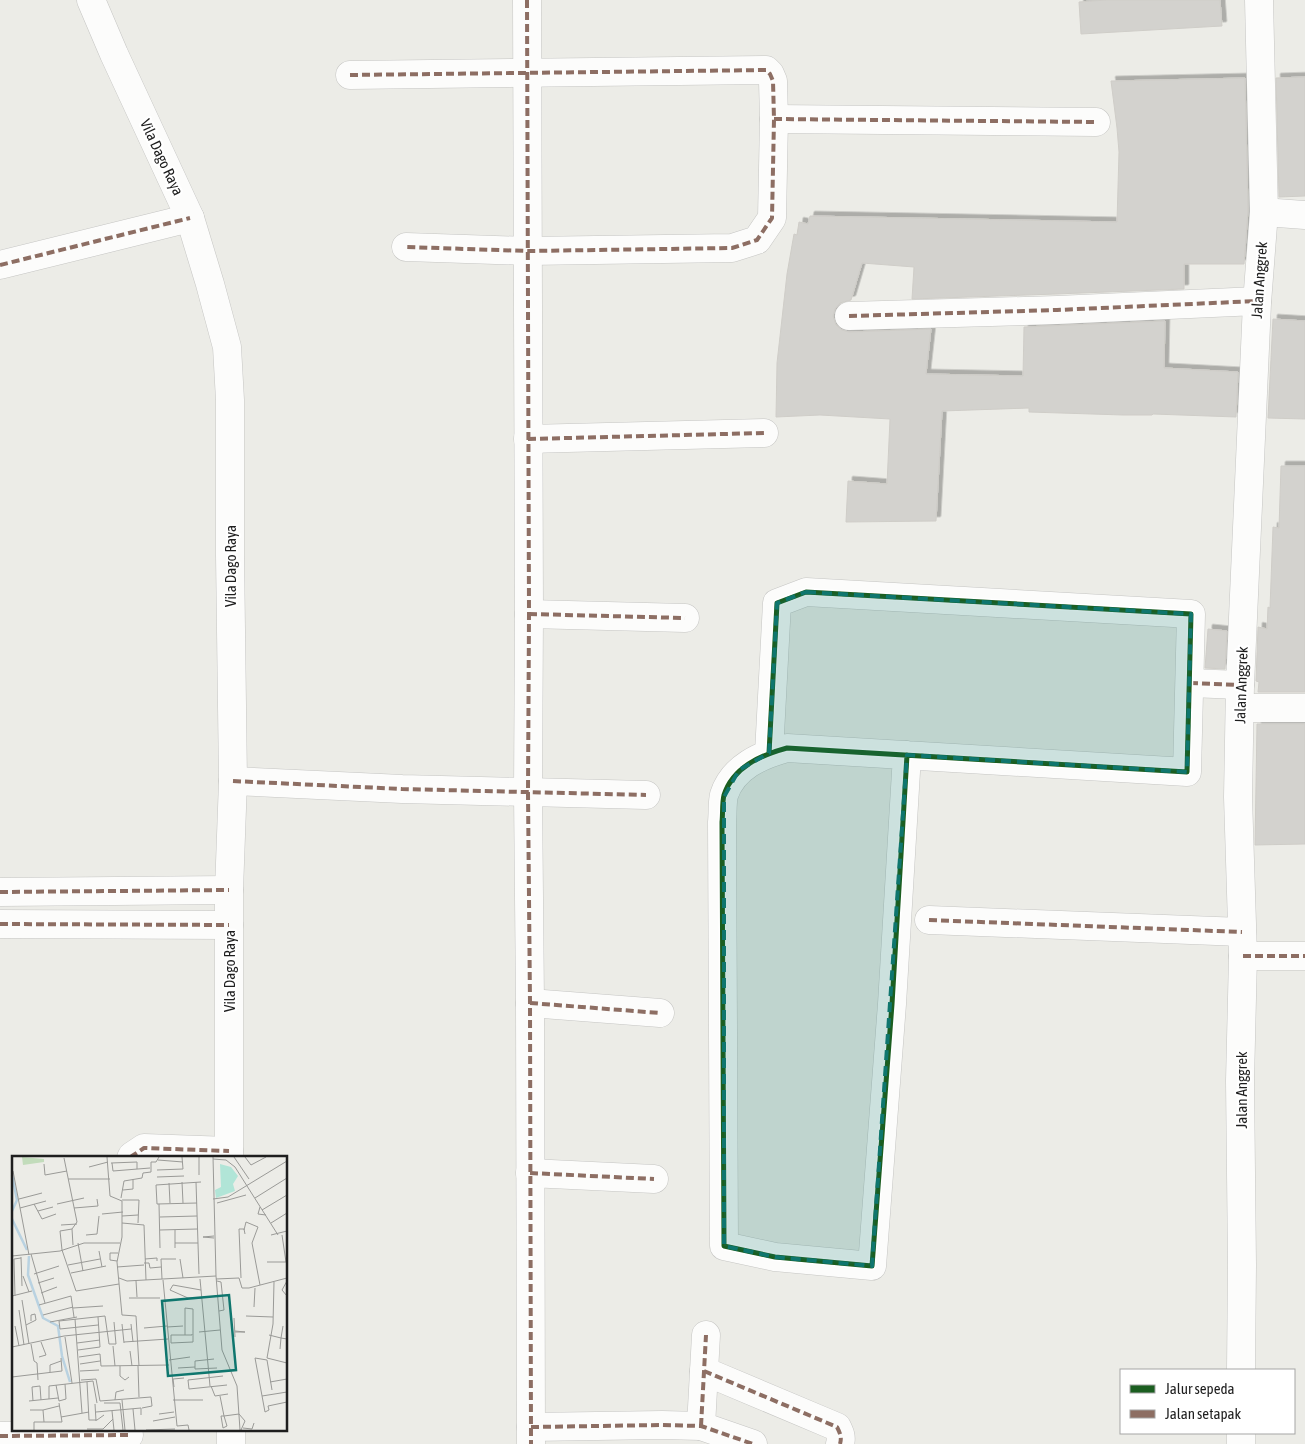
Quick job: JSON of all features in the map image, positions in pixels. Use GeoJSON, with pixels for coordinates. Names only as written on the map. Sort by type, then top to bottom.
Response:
{"type":"FeatureCollection","features":[{"type":"Feature","properties":{"kind":"street","name":"Vila Dago Raya"},"geometry":{"type":"LineString","coordinates":[[91,0],[190,218],[227,347],[230,400],[233,781],[229,890],[229,1154]]}},
{"type":"Feature","properties":{"kind":"street"},"geometry":{"type":"LineString","coordinates":[[527,0],[531,1435],[662,1425],[702,1426],[753,1444]]}},
{"type":"Feature","properties":{"kind":"street","name":"Jalan Anggrek"},"geometry":{"type":"LineString","coordinates":[[1241,1369],[1240,1081],[1242,944],[1238,798],[1240,697],[1257,301],[1264,212],[1260,0]]}},
{"type":"Feature","properties":{"kind":"street"},"geometry":{"type":"LineString","coordinates":[[350,75],[766,70],[773,82],[772,218],[756,240],[732,248],[528,251],[406,247]]}},
{"type":"Feature","properties":{"kind":"street"},"geometry":{"type":"LineString","coordinates":[[774,119],[1096,122]]}},
{"type":"Feature","properties":{"kind":"street"},"geometry":{"type":"LineString","coordinates":[[1264,212],[1305,215]]}},
{"type":"Feature","properties":{"kind":"street"},"geometry":{"type":"LineString","coordinates":[[0,266],[190,218]]}},
{"type":"Feature","properties":{"kind":"street"},"geometry":{"type":"LineString","coordinates":[[849,316],[1057,310],[1257,301]]}},
{"type":"Feature","properties":{"kind":"street"},"geometry":{"type":"LineString","coordinates":[[528,439],[764,433]]}},
{"type":"Feature","properties":{"kind":"street"},"geometry":{"type":"LineString","coordinates":[[769,753],[777,603],[806,592],[1192,614],[1186,772],[907,755],[787,748],[769,753],[739,770],[729,783],[724,797],[722,822],[724,1246],[775,1257],[872,1266],[892,1004],[907,755]]}},
{"type":"Feature","properties":{"kind":"street"},"geometry":{"type":"LineString","coordinates":[[529,614],[685,618]]}},
{"type":"Feature","properties":{"kind":"street"},"geometry":{"type":"LineString","coordinates":[[1190,683],[1240,697],[1305,708]]}},
{"type":"Feature","properties":{"kind":"street"},"geometry":{"type":"LineString","coordinates":[[233,781],[402,789],[646,795]]}},
{"type":"Feature","properties":{"kind":"street"},"geometry":{"type":"LineString","coordinates":[[0,892],[229,890]]}},
{"type":"Feature","properties":{"kind":"street"},"geometry":{"type":"LineString","coordinates":[[929,920],[1242,944],[1305,956]]}},
{"type":"Feature","properties":{"kind":"street"},"geometry":{"type":"LineString","coordinates":[[0,924],[230,925]]}},
{"type":"Feature","properties":{"kind":"street"},"geometry":{"type":"LineString","coordinates":[[530,1003],[660,1014]]}},
{"type":"Feature","properties":{"kind":"street"},"geometry":{"type":"LineString","coordinates":[[132,1156],[144,1148],[229,1154]]}},
{"type":"Feature","properties":{"kind":"street"},"geometry":{"type":"LineString","coordinates":[[530,1173],[654,1179]]}},
{"type":"Feature","properties":{"kind":"street"},"geometry":{"type":"LineString","coordinates":[[702,1426],[706,1335]]}},
{"type":"Feature","properties":{"kind":"street"},"geometry":{"type":"LineString","coordinates":[[704,1371],[837,1427],[840,1433],[840,1444]]}},
{"type":"Feature","properties":{"kind":"street"},"geometry":{"type":"LineString","coordinates":[[0,1436],[129,1436]]}},
{"type":"Feature","properties":{"kind":"highlighted area"},"geometry":{"type":"Polygon","coordinates":[[[806,592],[1191,614],[1187,772],[907,755],[872,1266],[775,1257],[724,1246],[724,797],[739,770],[769,753],[777,603],[806,592]]]}},
{"type":"Feature","properties":{"kind":"building"},"geometry":{"type":"Polygon","coordinates":[[[1106,0],[1220,0],[1222,26],[1081,34],[1079,2],[1106,0]]]}},
{"type":"Feature","properties":{"kind":"building"},"geometry":{"type":"Polygon","coordinates":[[[1305,77],[1305,196],[1279,197],[1276,78],[1305,77]]]}},
{"type":"Feature","properties":{"kind":"building"},"geometry":{"type":"Polygon","coordinates":[[[1245,78],[1248,210],[1244,264],[1184,264],[1184,289],[912,299],[914,267],[862,263],[851,300],[840,303],[835,309],[833,316],[836,325],[842,330],[849,332],[931,329],[926,374],[1023,376],[1024,327],[1165,321],[1164,368],[1238,372],[1236,417],[1029,412],[1029,408],[942,411],[936,521],[846,522],[848,481],[887,484],[890,419],[820,415],[776,417],[777,363],[787,274],[794,234],[797,235],[799,222],[808,224],[810,216],[1117,222],[1119,152],[1111,81],[1245,78]]]}},
{"type":"Feature","properties":{"kind":"building"},"geometry":{"type":"Polygon","coordinates":[[[1273,319],[1305,321],[1305,419],[1268,418],[1273,319]]]}},
{"type":"Feature","properties":{"kind":"building"},"geometry":{"type":"Polygon","coordinates":[[[1281,466],[1305,466],[1305,692],[1258,692],[1259,682],[1256,681],[1258,627],[1267,629],[1268,607],[1270,608],[1273,527],[1279,528],[1281,466]]]}},
{"type":"Feature","properties":{"kind":"building"},"geometry":{"type":"Polygon","coordinates":[[[1208,629],[1227,631],[1225,669],[1205,668],[1208,629]]]}},
{"type":"Feature","properties":{"kind":"building"},"geometry":{"type":"Polygon","coordinates":[[[1257,724],[1305,724],[1305,844],[1255,845],[1257,724]]]}},
{"type":"Feature","properties":{"kind":"marked path"},"geometry":{"type":"LineString","coordinates":[[527,0],[531,1444]]}},
{"type":"Feature","properties":{"kind":"marked path"},"geometry":{"type":"LineString","coordinates":[[350,75],[766,70],[773,81],[772,218],[757,240],[732,248],[528,251],[406,247]]}},
{"type":"Feature","properties":{"kind":"marked path"},"geometry":{"type":"LineString","coordinates":[[774,119],[1096,122]]}},
{"type":"Feature","properties":{"kind":"marked path"},"geometry":{"type":"LineString","coordinates":[[0,265],[190,218]]}},
{"type":"Feature","properties":{"kind":"marked path"},"geometry":{"type":"LineString","coordinates":[[849,316],[1057,310],[1257,301]]}},
{"type":"Feature","properties":{"kind":"marked path"},"geometry":{"type":"LineString","coordinates":[[528,439],[764,433]]}},
{"type":"Feature","properties":{"kind":"marked path"},"geometry":{"type":"LineString","coordinates":[[529,614],[685,618]]}},
{"type":"Feature","properties":{"kind":"marked path"},"geometry":{"type":"LineString","coordinates":[[1190,683],[1240,685]]}},
{"type":"Feature","properties":{"kind":"marked path"},"geometry":{"type":"LineString","coordinates":[[233,781],[402,789],[646,795]]}},
{"type":"Feature","properties":{"kind":"marked path"},"geometry":{"type":"LineString","coordinates":[[0,892],[229,890]]}},
{"type":"Feature","properties":{"kind":"marked path"},"geometry":{"type":"LineString","coordinates":[[929,920],[1242,932]]}},
{"type":"Feature","properties":{"kind":"marked path"},"geometry":{"type":"LineString","coordinates":[[0,924],[229,925]]}},
{"type":"Feature","properties":{"kind":"marked path"},"geometry":{"type":"LineString","coordinates":[[1243,956],[1305,956]]}},
{"type":"Feature","properties":{"kind":"marked path"},"geometry":{"type":"LineString","coordinates":[[530,1003],[660,1013]]}},
{"type":"Feature","properties":{"kind":"marked path"},"geometry":{"type":"LineString","coordinates":[[132,1156],[144,1148],[229,1151]]}},
{"type":"Feature","properties":{"kind":"marked path"},"geometry":{"type":"LineString","coordinates":[[530,1173],[654,1179]]}},
{"type":"Feature","properties":{"kind":"marked path"},"geometry":{"type":"LineString","coordinates":[[701,1426],[706,1335]]}},
{"type":"Feature","properties":{"kind":"marked path"},"geometry":{"type":"LineString","coordinates":[[704,1371],[837,1427],[841,1439],[840,1444]]}},
{"type":"Feature","properties":{"kind":"marked path"},"geometry":{"type":"LineString","coordinates":[[531,1427],[701,1426],[753,1444]]}},
{"type":"Feature","properties":{"kind":"marked path"},"geometry":{"type":"LineString","coordinates":[[0,1436],[129,1435]]}},
{"type":"Feature","properties":{"kind":"cycle path"},"geometry":{"type":"LineString","coordinates":[[769,753],[777,603],[806,592],[1191,614],[1187,772],[787,748],[767,754],[749,764],[728,785],[723,798],[722,822],[724,1246],[775,1257],[872,1266],[892,1004],[907,755]]}}]}
